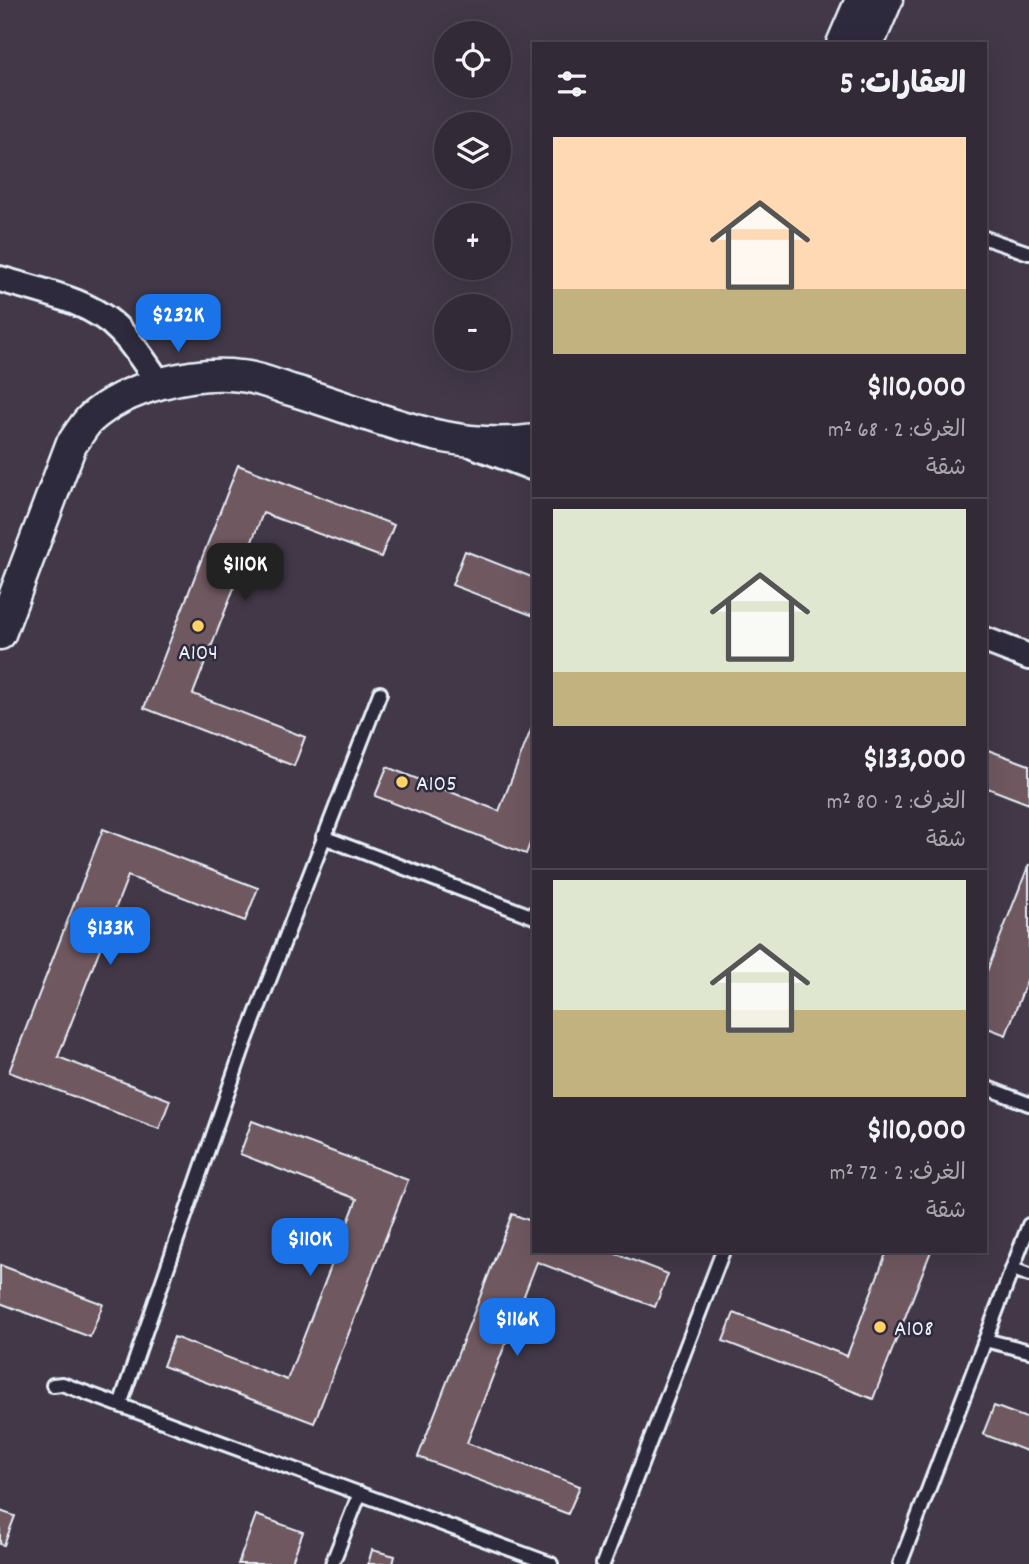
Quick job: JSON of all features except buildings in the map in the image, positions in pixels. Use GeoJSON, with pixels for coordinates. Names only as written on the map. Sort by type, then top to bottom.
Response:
{"type":"FeatureCollection","features":[{"type":"Feature","properties":{"kind":"street"},"geometry":{"type":"LineString","coordinates":[[843,42],[860,0]]}},
{"type":"Feature","properties":{"kind":"street"},"geometry":{"type":"LineString","coordinates":[[869,42],[887,0]]}},
{"type":"Feature","properties":{"kind":"street"},"geometry":{"type":"LineString","coordinates":[[0,279],[72,302],[102,316],[125,337],[159,383]]}},
{"type":"Feature","properties":{"kind":"street"},"geometry":{"type":"LineString","coordinates":[[0,634],[71,445],[90,419],[121,399],[159,383],[204,375],[242,376],[308,395],[412,431],[465,442],[505,444],[532,440]]}},
{"type":"Feature","properties":{"kind":"street"},"geometry":{"type":"LineString","coordinates":[[465,442],[532,467]]}},
{"type":"Feature","properties":{"kind":"street"},"geometry":{"type":"LineString","coordinates":[[987,641],[1029,657]]}},
{"type":"Feature","properties":{"kind":"lane"},"geometry":{"type":"LineString","coordinates":[[987,239],[1029,253]]}},
{"type":"Feature","properties":{"kind":"lane"},"geometry":{"type":"LineString","coordinates":[[120,1405],[243,1048],[380,693]]}},
{"type":"Feature","properties":{"kind":"lane"},"geometry":{"type":"LineString","coordinates":[[323,837],[532,916]]}},
{"type":"Feature","properties":{"kind":"lane"},"geometry":{"type":"LineString","coordinates":[[987,1088],[1029,1104]]}},
{"type":"Feature","properties":{"kind":"lane"},"geometry":{"type":"LineString","coordinates":[[900,1564],[1029,1226]]}},
{"type":"Feature","properties":{"kind":"lane"},"geometry":{"type":"LineString","coordinates":[[603,1564],[722,1253]]}},
{"type":"Feature","properties":{"kind":"lane"},"geometry":{"type":"LineString","coordinates":[[1013,1269],[1029,1275]]}},
{"type":"Feature","properties":{"kind":"lane"},"geometry":{"type":"LineString","coordinates":[[985,1340],[1029,1351]]}},
{"type":"Feature","properties":{"kind":"lane"},"geometry":{"type":"LineString","coordinates":[[53,1385],[62,1384],[551,1564]]}},
{"type":"Feature","properties":{"kind":"lane"},"geometry":{"type":"LineString","coordinates":[[332,1564],[360,1493]]}},
{"type":"Feature","properties":{"kind":"place","name":"A104"},"geometry":{"type":"Point","coordinates":[198,626]}},
{"type":"Feature","properties":{"kind":"place","name":"A105"},"geometry":{"type":"Point","coordinates":[402,782]}},
{"type":"Feature","properties":{"kind":"place","name":"A108"},"geometry":{"type":"Point","coordinates":[880,1327]}}]}
